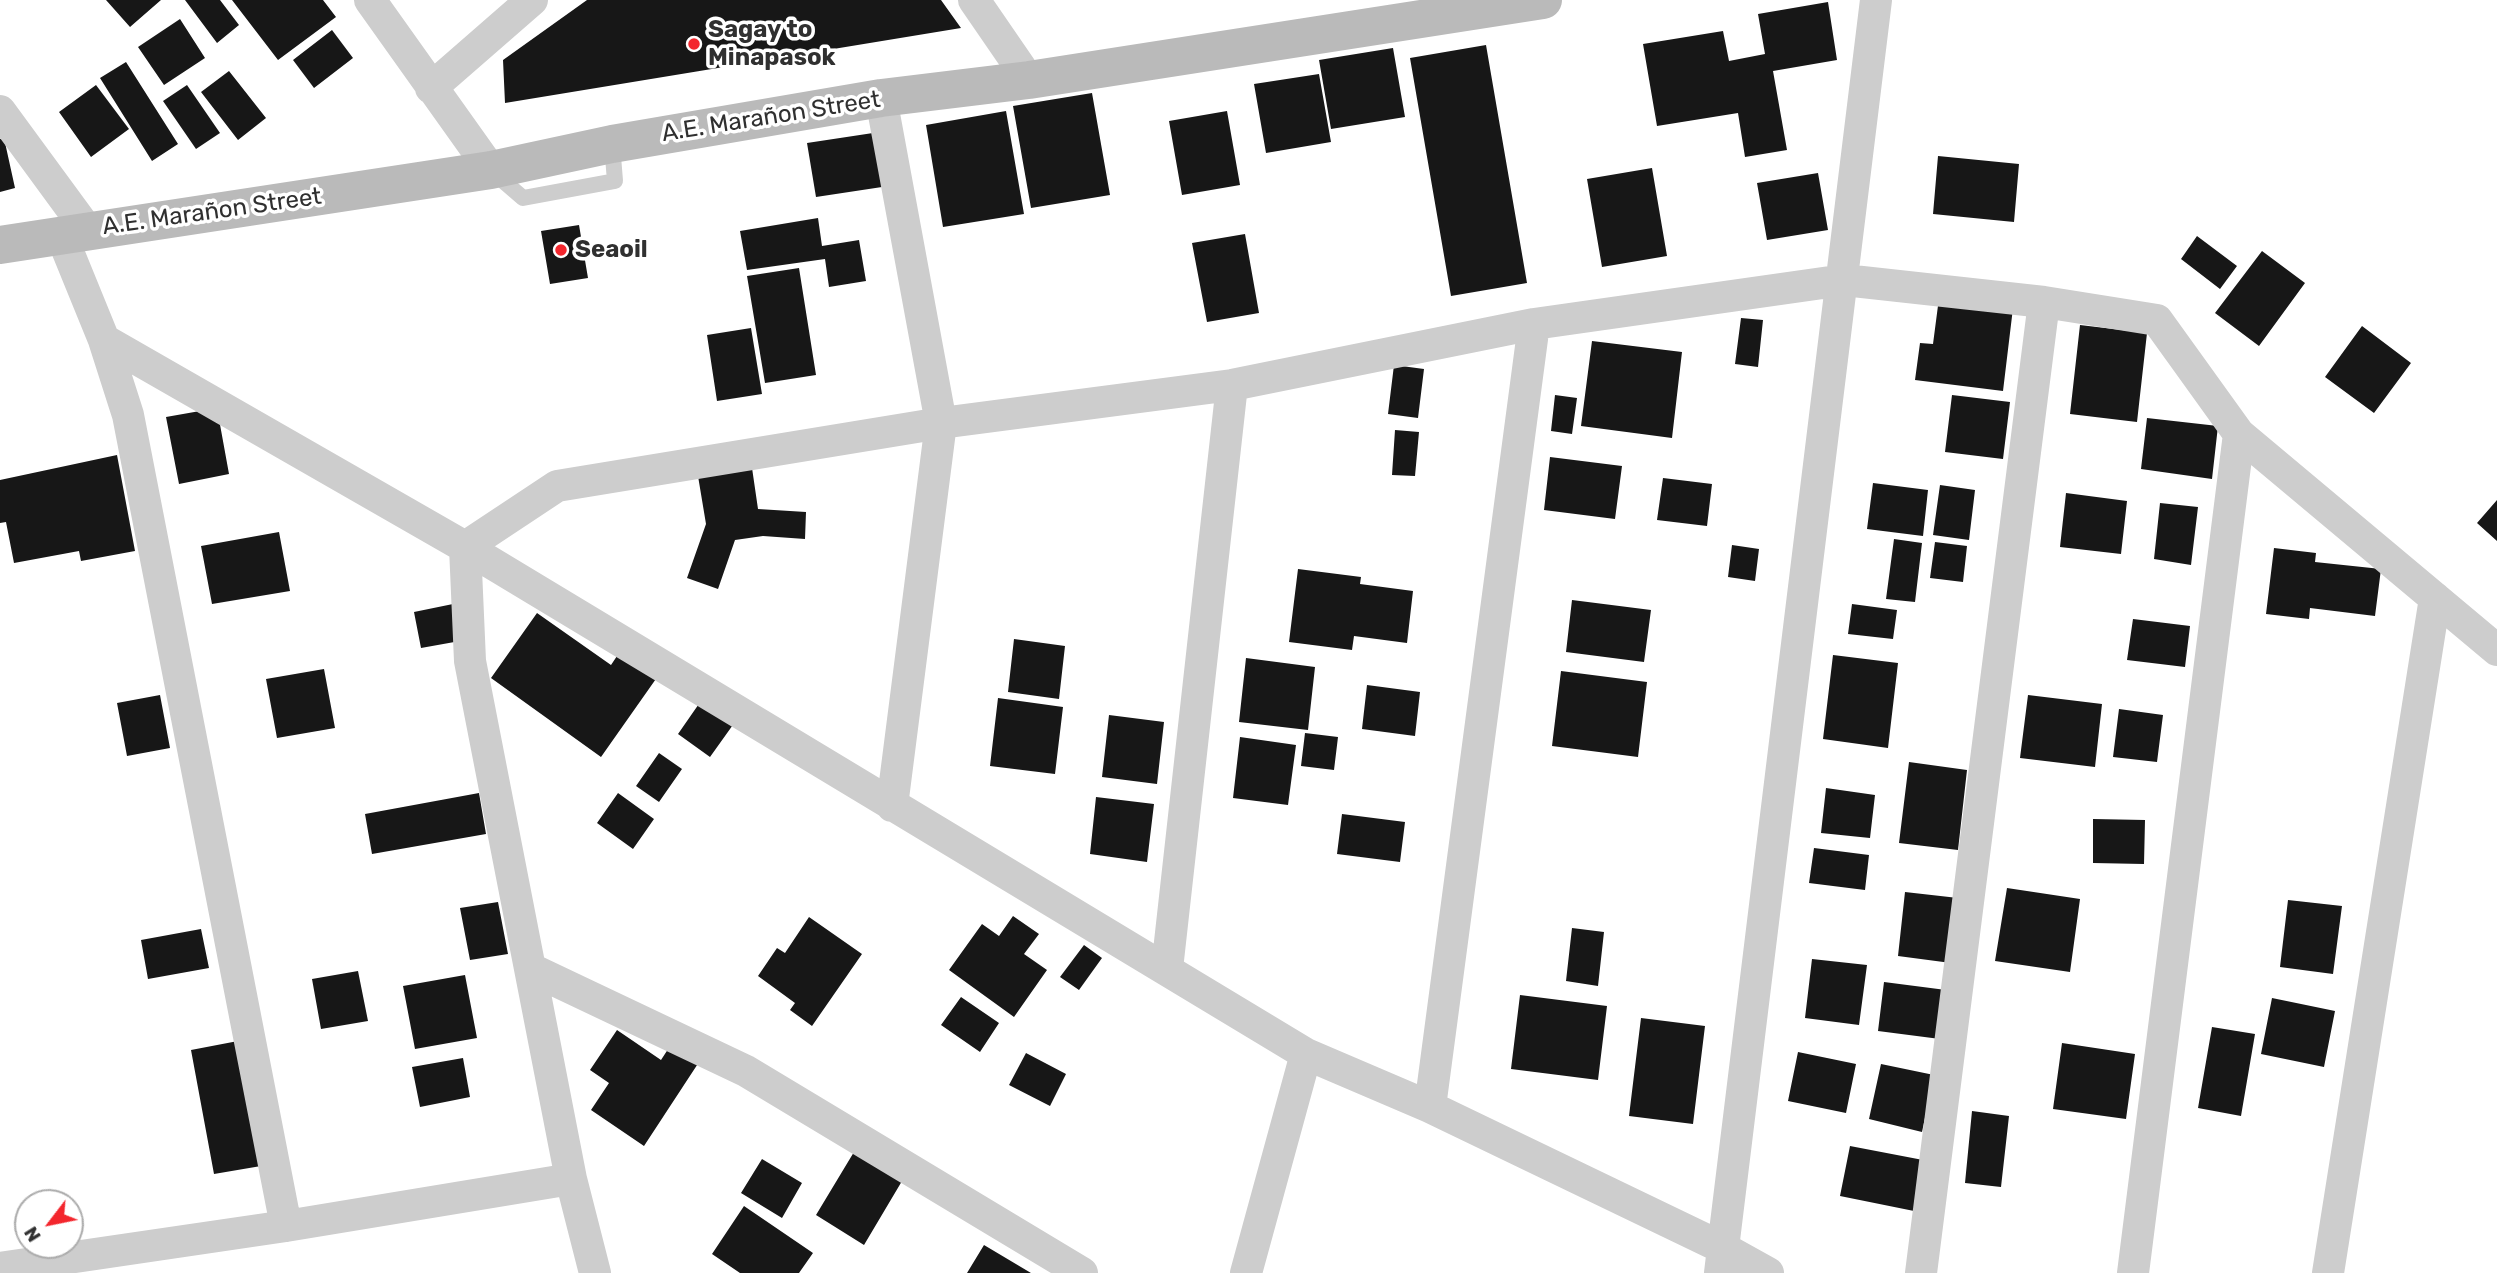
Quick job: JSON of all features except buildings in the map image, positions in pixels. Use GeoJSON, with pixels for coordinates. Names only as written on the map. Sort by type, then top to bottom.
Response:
{"type":"FeatureCollection","features":[{"type":"Feature","properties":{"kind":"main road","name":"A.E. Marañon Street"},"geometry":{"type":"LineString","coordinates":[[0,245],[491,170],[612,144],[881,99],[1028,80],[1543,0]]}},
{"type":"Feature","properties":{"kind":"street"},"geometry":{"type":"LineString","coordinates":[[370,0],[491,170]]}},
{"type":"Feature","properties":{"kind":"street"},"geometry":{"type":"LineString","coordinates":[[431,88],[532,0]]}},
{"type":"Feature","properties":{"kind":"street"},"geometry":{"type":"LineString","coordinates":[[974,0],[1028,80]]}},
{"type":"Feature","properties":{"kind":"street"},"geometry":{"type":"LineString","coordinates":[[1722,1260],[1844,280],[1876,0]]}},
{"type":"Feature","properties":{"kind":"street"},"geometry":{"type":"LineString","coordinates":[[881,99],[941,423],[892,806]]}},
{"type":"Feature","properties":{"kind":"street"},"geometry":{"type":"LineString","coordinates":[[0,111],[75,234],[128,415],[286,1226]]}},
{"type":"Feature","properties":{"kind":"street"},"geometry":{"type":"LineString","coordinates":[[465,547],[557,485],[941,423],[1232,385],[1534,324],[1844,280],[2043,302],[2157,320],[2239,434],[2497,650]]}},
{"type":"Feature","properties":{"kind":"street"},"geometry":{"type":"LineString","coordinates":[[1921,1273],[2043,302]]}},
{"type":"Feature","properties":{"kind":"street"},"geometry":{"type":"LineString","coordinates":[[1430,1107],[1534,324]]}},
{"type":"Feature","properties":{"kind":"street"},"geometry":{"type":"LineString","coordinates":[[104,340],[465,547],[1306,1054],[1430,1107],[1722,1260],[1768,1273]]}},
{"type":"Feature","properties":{"kind":"street"},"geometry":{"type":"LineString","coordinates":[[1167,969],[1232,385]]}},
{"type":"Feature","properties":{"kind":"street"},"geometry":{"type":"LineString","coordinates":[[2133,1273],[2239,434]]}},
{"type":"Feature","properties":{"kind":"street"},"geometry":{"type":"LineString","coordinates":[[465,547],[470,661],[571,1179],[595,1273]]}},
{"type":"Feature","properties":{"kind":"street"},"geometry":{"type":"LineString","coordinates":[[2328,1273],[2435,597]]}},
{"type":"Feature","properties":{"kind":"street"},"geometry":{"type":"LineString","coordinates":[[531,969],[746,1072],[1082,1273]]}},
{"type":"Feature","properties":{"kind":"street"},"geometry":{"type":"LineString","coordinates":[[1246,1273],[1306,1054]]}},
{"type":"Feature","properties":{"kind":"street"},"geometry":{"type":"LineString","coordinates":[[0,1268],[286,1226],[571,1179]]}},
{"type":"Feature","properties":{"kind":"place","name":"Sagay to Minapasok"},"geometry":{"type":"Point","coordinates":[694,44]}},
{"type":"Feature","properties":{"kind":"place","name":"Seaoil"},"geometry":{"type":"Point","coordinates":[561,250]}}]}
